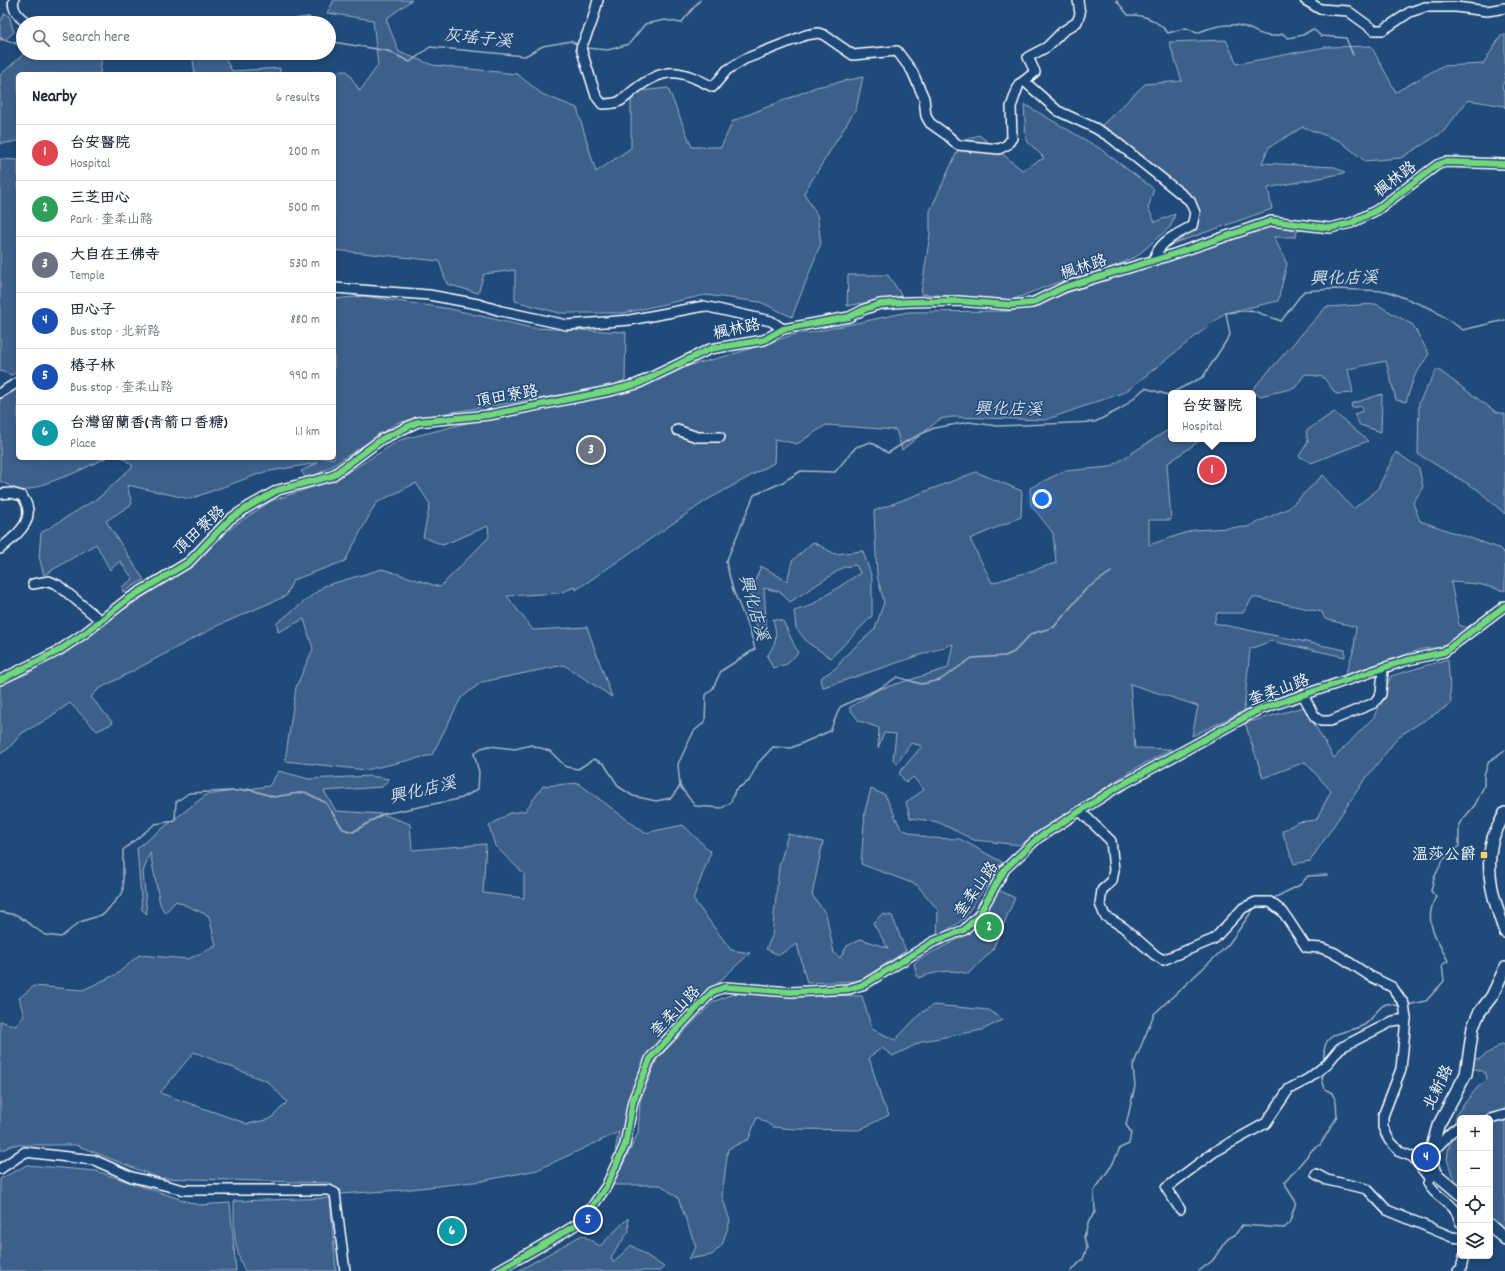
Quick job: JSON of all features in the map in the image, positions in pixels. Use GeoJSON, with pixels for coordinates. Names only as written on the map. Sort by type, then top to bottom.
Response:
{"type":"FeatureCollection","features":[{"type":"Feature","properties":{"kind":"main road"},"geometry":{"type":"LineString","coordinates":[[1505,813],[1493,838],[1489,865],[1490,884],[1505,932]]}},
{"type":"Feature","properties":{"kind":"main road","name":"北新路"},"geometry":{"type":"LineString","coordinates":[[1432,1176],[1431,1151],[1438,1126],[1466,1074],[1472,1027],[1479,1013],[1492,996],[1501,980],[1505,968]]}},
{"type":"Feature","properties":{"kind":"main road"},"geometry":{"type":"LineString","coordinates":[[1432,1176],[1457,1192]]}},
{"type":"Feature","properties":{"kind":"main road"},"geometry":{"type":"LineString","coordinates":[[1493,1228],[1505,1238]]}},
{"type":"Feature","properties":{"kind":"street"},"geometry":{"type":"LineString","coordinates":[[14,0],[14,8],[19,16]]}},
{"type":"Feature","properties":{"kind":"street"},"geometry":{"type":"LineString","coordinates":[[598,0],[592,22],[581,48],[596,96],[602,104],[616,104],[639,86],[666,72],[689,75],[713,88],[727,70],[746,59],[806,35],[818,34],[824,35],[853,55],[897,51],[912,71],[924,98],[926,116],[930,123],[947,135],[958,146],[999,149],[1007,145],[1012,138],[1011,107],[1019,84],[1034,72],[1028,57],[1047,47],[1062,32],[1077,22],[1080,14],[1078,0]]}},
{"type":"Feature","properties":{"kind":"street"},"geometry":{"type":"LineString","coordinates":[[1305,0],[1320,9],[1348,11],[1374,30],[1383,30],[1410,12],[1425,7],[1456,6],[1487,11],[1505,8]]}},
{"type":"Feature","properties":{"kind":"street"},"geometry":{"type":"LineString","coordinates":[[1024,81],[1058,111],[1095,128],[1110,137],[1190,201],[1195,213],[1192,226],[1166,241],[1157,250],[1154,260]]}},
{"type":"Feature","properties":{"kind":"street","name":"楓林路"},"geometry":{"type":"LineString","coordinates":[[660,373],[710,349],[764,340],[783,329],[849,317],[865,309],[893,302],[958,302],[1010,305],[1032,303],[1065,287],[1154,260],[1271,221],[1330,228],[1350,223],[1377,210],[1437,165],[1445,162],[1505,164]]}},
{"type":"Feature","properties":{"kind":"street"},"geometry":{"type":"LineString","coordinates":[[336,288],[436,297],[478,304],[501,311],[567,325],[630,320],[704,306],[771,321],[783,329]]}},
{"type":"Feature","properties":{"kind":"street","name":"頂田寮路"},"geometry":{"type":"LineString","coordinates":[[0,680],[58,651],[128,599],[189,562],[230,519],[248,507],[278,490],[332,476],[382,439],[402,428],[418,422],[489,414],[614,390],[637,384],[660,373]]}},
{"type":"Feature","properties":{"kind":"street"},"geometry":{"type":"LineString","coordinates":[[0,393],[16,383]]}},
{"type":"Feature","properties":{"kind":"street"},"geometry":{"type":"LineString","coordinates":[[677,430],[698,436],[720,437]]}},
{"type":"Feature","properties":{"kind":"street"},"geometry":{"type":"LineString","coordinates":[[0,494],[11,493],[22,496],[28,508],[26,520],[22,530],[0,549]]}},
{"type":"Feature","properties":{"kind":"street"},"geometry":{"type":"LineString","coordinates":[[33,584],[49,581],[58,585],[100,620]]}},
{"type":"Feature","properties":{"kind":"street","name":"奎柔山路"},"geometry":{"type":"LineString","coordinates":[[497,1271],[582,1221],[606,1187],[626,1145],[633,1101],[651,1057],[712,992],[725,987],[791,992],[849,989],[865,984],[933,942],[964,930],[978,916],[1005,869],[1038,838],[1081,812],[1116,788],[1258,710],[1415,658],[1444,652],[1505,606]]}},
{"type":"Feature","properties":{"kind":"street"},"geometry":{"type":"LineString","coordinates":[[1303,695],[1314,717],[1321,721],[1330,720],[1374,703],[1381,694],[1383,668]]}},
{"type":"Feature","properties":{"kind":"street"},"geometry":{"type":"LineString","coordinates":[[1081,812],[1111,841],[1114,870],[1112,881],[1102,890],[1100,904],[1105,916],[1123,926],[1155,955],[1163,960],[1214,939],[1243,908],[1256,902],[1270,902],[1282,912],[1306,947],[1321,948],[1335,953],[1370,976],[1392,987],[1405,1011],[1401,1069],[1383,1116],[1383,1127],[1389,1140],[1400,1152],[1413,1157],[1432,1176],[1428,1183],[1431,1190],[1451,1204],[1457,1216]]}},
{"type":"Feature","properties":{"kind":"street"},"geometry":{"type":"LineString","coordinates":[[1180,1208],[1166,1188],[1214,1152],[1266,1123],[1289,1089],[1308,1078],[1327,1064],[1340,1048],[1393,1022],[1405,1011]]}},
{"type":"Feature","properties":{"kind":"street"},"geometry":{"type":"LineString","coordinates":[[1493,1117],[1505,1115]]}},
{"type":"Feature","properties":{"kind":"street"},"geometry":{"type":"LineString","coordinates":[[1431,1151],[1439,1147],[1446,1136],[1457,1128]]}},
{"type":"Feature","properties":{"kind":"street"},"geometry":{"type":"LineString","coordinates":[[0,1169],[26,1152],[94,1160],[132,1177],[184,1190],[329,1190],[335,1193],[345,1271]]}},
{"type":"Feature","properties":{"kind":"street"},"geometry":{"type":"LineString","coordinates":[[1316,1174],[1327,1180],[1367,1189],[1387,1210],[1452,1237],[1457,1238]]}},
{"type":"Feature","properties":{"kind":"street"},"geometry":{"type":"LineString","coordinates":[[1458,1271],[1461,1269],[1463,1259]]}},
{"type":"Feature","properties":{"kind":"shaded area"},"geometry":{"type":"Polygon","coordinates":[[[334,0],[412,0],[386,19],[399,52],[433,65],[517,74],[542,94],[577,108],[596,172],[631,148],[631,92],[668,88],[692,147],[721,147],[733,121],[816,87],[863,77],[856,109],[804,193],[817,215],[821,243],[792,317],[760,302],[705,295],[624,313],[559,313],[515,301],[515,270],[484,274],[478,293],[447,284],[439,261],[336,250],[336,72],[313,72],[347,71],[360,91],[378,65],[373,20],[327,13],[334,0]]]}},
{"type":"Feature","properties":{"kind":"shaded area"},"geometry":{"type":"Polygon","coordinates":[[[5,13],[9,16],[14,32],[5,40],[0,40],[0,23],[5,13]]]}},
{"type":"Feature","properties":{"kind":"shaded area"},"geometry":{"type":"Polygon","coordinates":[[[1505,34],[1505,80],[1502,86],[1505,95],[1505,108],[1504,106],[1468,100],[1443,132],[1401,158],[1365,161],[1340,141],[1303,127],[1269,147],[1262,163],[1335,167],[1345,173],[1268,188],[1272,209],[1164,247],[1197,216],[1181,195],[1099,128],[1145,84],[1182,81],[1169,42],[1226,40],[1237,64],[1325,47],[1371,46],[1396,92],[1442,66],[1483,64],[1501,36],[1505,34]]]}},
{"type":"Feature","properties":{"kind":"shaded area"},"geometry":{"type":"Polygon","coordinates":[[[17,60],[101,60],[100,72],[16,72],[16,141],[0,144],[0,75],[17,60]]]}},
{"type":"Feature","properties":{"kind":"shaded area"},"geometry":{"type":"Polygon","coordinates":[[[193,60],[226,60],[232,71],[280,68],[280,72],[195,72],[193,60]]]}},
{"type":"Feature","properties":{"kind":"shaded area"},"geometry":{"type":"Polygon","coordinates":[[[1024,104],[1099,148],[1154,189],[1148,208],[1155,222],[1175,214],[1171,226],[1137,256],[1113,267],[1053,284],[1012,300],[921,294],[930,234],[930,211],[962,141],[979,135],[1022,170],[1044,158],[1026,140],[1024,104]]]}},
{"type":"Feature","properties":{"kind":"shaded area"},"geometry":{"type":"Polygon","coordinates":[[[0,159],[16,160],[16,372],[12,375],[0,371],[0,159]]]}},
{"type":"Feature","properties":{"kind":"shaded area"},"geometry":{"type":"Polygon","coordinates":[[[1274,225],[1312,228],[1297,231],[1296,237],[1274,237],[1287,264],[1278,301],[1225,313],[1125,392],[1045,420],[952,417],[940,419],[902,450],[896,430],[826,425],[797,444],[775,439],[774,463],[707,500],[576,590],[575,587],[559,593],[507,596],[533,630],[587,627],[612,697],[564,665],[482,682],[461,698],[432,755],[366,770],[285,761],[296,687],[313,649],[304,619],[278,632],[277,623],[324,586],[382,569],[440,587],[489,537],[488,526],[443,545],[423,537],[430,504],[416,483],[376,503],[345,561],[293,580],[286,596],[219,625],[99,689],[91,697],[113,723],[97,731],[70,703],[44,721],[22,733],[9,748],[0,754],[0,685],[29,673],[192,564],[235,525],[271,501],[337,479],[400,440],[600,389],[440,414],[397,423],[334,465],[307,480],[301,471],[318,463],[264,472],[190,499],[127,485],[132,504],[106,521],[144,580],[123,592],[122,587],[133,579],[120,561],[110,570],[96,544],[44,575],[39,557],[41,533],[101,496],[133,466],[126,460],[336,460],[336,299],[364,296],[451,309],[532,328],[626,332],[625,380],[611,386],[730,355],[799,333],[809,333],[908,312],[1011,311],[1274,225]]]}},
{"type":"Feature","properties":{"kind":"shaded area"},"geometry":{"type":"Polygon","coordinates":[[[848,275],[888,275],[902,296],[847,306],[848,275]]]}},
{"type":"Feature","properties":{"kind":"shaded area"},"geometry":{"type":"Polygon","coordinates":[[[1376,304],[1413,325],[1429,354],[1414,377],[1406,402],[1396,400],[1386,361],[1348,369],[1353,393],[1336,394],[1323,377],[1305,374],[1295,388],[1260,396],[1256,394],[1256,390],[1252,390],[1326,307],[1376,304]]]}},
{"type":"Feature","properties":{"kind":"shaded area"},"geometry":{"type":"Polygon","coordinates":[[[1437,369],[1496,412],[1505,414],[1505,514],[1478,490],[1418,454],[1419,402],[1437,369]]]}},
{"type":"Feature","properties":{"kind":"shaded area"},"geometry":{"type":"Polygon","coordinates":[[[16,387],[16,460],[102,460],[72,474],[22,492],[0,481],[0,396],[16,387]]]}},
{"type":"Feature","properties":{"kind":"shaded area"},"geometry":{"type":"Polygon","coordinates":[[[1382,394],[1381,432],[1360,425],[1354,414],[1363,411],[1362,406],[1352,408],[1351,404],[1382,394]]]}},
{"type":"Feature","properties":{"kind":"shaded area"},"geometry":{"type":"Polygon","coordinates":[[[1334,412],[1368,441],[1311,463],[1299,456],[1308,442],[1306,431],[1334,412]]]}},
{"type":"Feature","properties":{"kind":"shaded area"},"geometry":{"type":"Polygon","coordinates":[[[1168,430],[1168,442],[1198,442],[1167,464],[1171,520],[1149,520],[1149,545],[1194,530],[1247,527],[1289,508],[1323,475],[1353,509],[1377,490],[1396,452],[1419,468],[1423,487],[1413,503],[1420,521],[1499,548],[1505,554],[1505,591],[1478,584],[1451,582],[1459,625],[1468,628],[1444,647],[1422,649],[1345,675],[1354,649],[1356,627],[1325,619],[1322,612],[1253,597],[1243,613],[1217,613],[1214,623],[1345,650],[1345,657],[1271,641],[1250,649],[1244,711],[1192,736],[1198,706],[1130,684],[1135,748],[1171,749],[1129,772],[1020,845],[974,840],[938,822],[910,818],[906,802],[924,790],[913,777],[906,783],[899,773],[922,746],[911,743],[897,764],[893,760],[896,734],[884,733],[878,748],[879,728],[859,721],[849,708],[877,690],[948,668],[953,644],[834,684],[823,687],[820,681],[822,677],[836,668],[847,654],[875,629],[884,602],[877,576],[874,511],[976,472],[1022,491],[1021,517],[970,539],[992,583],[1056,563],[1053,533],[1031,505],[1030,488],[1064,471],[1110,467],[1168,430]]]}},
{"type":"Feature","properties":{"kind":"shaded area"},"geometry":{"type":"Polygon","coordinates":[[[813,542],[835,554],[863,551],[872,578],[872,616],[831,658],[808,643],[796,628],[794,611],[810,606],[860,573],[856,565],[844,567],[790,602],[780,592],[764,588],[767,636],[761,639],[752,610],[752,595],[761,566],[787,581],[792,561],[813,542]]]}},
{"type":"Feature","properties":{"kind":"shaded area"},"geometry":{"type":"Polygon","coordinates":[[[773,619],[783,621],[798,653],[787,664],[773,668],[767,656],[776,638],[773,619]]]}},
{"type":"Feature","properties":{"kind":"shaded area"},"geometry":{"type":"Polygon","coordinates":[[[1448,659],[1451,704],[1399,736],[1363,782],[1310,861],[1294,864],[1282,831],[1298,822],[1316,820],[1331,791],[1305,762],[1263,778],[1245,723],[1304,707],[1334,758],[1374,717],[1391,676],[1448,659]]]}},
{"type":"Feature","properties":{"kind":"shaded area"},"geometry":{"type":"Polygon","coordinates":[[[279,771],[309,779],[371,776],[389,779],[382,787],[324,791],[336,811],[382,814],[410,824],[412,850],[486,844],[483,893],[524,898],[524,874],[495,846],[489,826],[510,813],[525,811],[543,786],[578,783],[645,833],[683,825],[711,852],[693,899],[731,950],[750,953],[683,1015],[648,1054],[624,1120],[619,1150],[615,1150],[619,1132],[537,1170],[482,1181],[402,1190],[340,1194],[330,1183],[159,1178],[76,1145],[13,1145],[0,1151],[0,1021],[16,1026],[24,1016],[19,998],[34,986],[83,990],[117,974],[139,955],[188,959],[216,946],[209,916],[176,901],[165,913],[160,904],[150,852],[143,872],[147,914],[142,910],[137,848],[206,795],[269,786],[279,771]],[[194,1052],[160,1093],[248,1124],[270,1119],[287,1102],[268,1082],[194,1052]]]}},
{"type":"Feature","properties":{"kind":"shaded area"},"geometry":{"type":"Polygon","coordinates":[[[871,789],[885,795],[901,829],[927,838],[960,839],[1002,862],[964,919],[937,937],[938,910],[917,885],[861,864],[865,811],[871,789]]]}},
{"type":"Feature","properties":{"kind":"shaded area"},"geometry":{"type":"Polygon","coordinates":[[[788,834],[823,842],[812,895],[826,914],[834,953],[840,958],[847,946],[861,939],[888,948],[873,923],[882,914],[892,916],[906,951],[859,981],[807,983],[797,944],[779,955],[766,949],[772,936],[779,867],[788,834]]]}},
{"type":"Feature","properties":{"kind":"shaded area"},"geometry":{"type":"Polygon","coordinates":[[[999,890],[1015,898],[992,951],[968,974],[949,971],[918,978],[914,964],[919,959],[966,935],[983,918],[999,890]]]}},
{"type":"Feature","properties":{"kind":"shaded area"},"geometry":{"type":"Polygon","coordinates":[[[735,993],[862,996],[872,1029],[895,1040],[920,1014],[933,1005],[989,1010],[1003,1020],[982,1030],[923,1041],[893,1056],[882,1048],[869,1057],[882,1101],[889,1115],[859,1130],[794,1129],[773,1127],[757,1117],[749,1139],[728,1149],[722,1196],[730,1221],[722,1245],[712,1255],[688,1259],[696,1247],[678,1198],[661,1185],[613,1185],[638,1133],[640,1101],[657,1059],[713,1002],[735,993]]]}},
{"type":"Feature","properties":{"kind":"shaded area"},"geometry":{"type":"Polygon","coordinates":[[[1502,1044],[1505,1045],[1505,1241],[1493,1238],[1493,1115],[1457,1115],[1457,1186],[1447,1159],[1457,1113],[1477,1088],[1487,1080],[1486,1074],[1482,1071],[1466,1066],[1467,1057],[1479,1059],[1502,1044]]]}},
{"type":"Feature","properties":{"kind":"shaded area"},"geometry":{"type":"Polygon","coordinates":[[[27,1165],[96,1171],[198,1205],[230,1203],[236,1271],[0,1271],[0,1179],[27,1165]]]}},
{"type":"Feature","properties":{"kind":"shaded area"},"geometry":{"type":"Polygon","coordinates":[[[330,1198],[336,1271],[245,1271],[236,1245],[234,1228],[234,1201],[330,1198]]]}},
{"type":"Feature","properties":{"kind":"shaded area"},"geometry":{"type":"Polygon","coordinates":[[[628,1218],[629,1231],[611,1257],[613,1263],[631,1245],[664,1267],[661,1271],[518,1271],[582,1235],[600,1246],[628,1218]]]}},
{"type":"Feature","properties":{"kind":"waterway","name":"灰瑤子溪"},"geometry":{"type":"LineString","coordinates":[[586,48],[608,50],[629,44],[645,24],[665,20],[681,23],[700,0]]}},
{"type":"Feature","properties":{"kind":"waterway","name":"灰瑤子溪"},"geometry":{"type":"LineString","coordinates":[[1116,0],[1128,15],[1145,17],[1155,21],[1168,33],[1186,28],[1197,33],[1216,27],[1236,25],[1243,26],[1263,35],[1275,36],[1283,34],[1288,38],[1303,35],[1313,29],[1321,36],[1346,38],[1353,55]]}},
{"type":"Feature","properties":{"kind":"waterway","name":"灰瑤子溪"},"geometry":{"type":"LineString","coordinates":[[0,38],[16,44]]}},
{"type":"Feature","properties":{"kind":"waterway","name":"灰瑤子溪"},"geometry":{"type":"LineString","coordinates":[[336,42],[388,51],[410,62],[430,47],[525,56],[543,46],[571,41],[578,45]]}},
{"type":"Feature","properties":{"kind":"waterway","name":"興化店溪"},"geometry":{"type":"LineString","coordinates":[[1177,390],[1203,377],[1230,335],[1226,313],[1251,310],[1281,321],[1304,291],[1333,289],[1387,291],[1432,309],[1463,330],[1505,320]]}},
{"type":"Feature","properties":{"kind":"waterway","name":"興化店溪"},"geometry":{"type":"LineString","coordinates":[[0,912],[17,915],[45,935],[61,937],[80,922],[104,914],[123,892],[123,850],[155,824],[175,821],[176,802],[189,793],[252,790],[274,797],[305,792],[326,803],[343,829],[353,832],[383,814],[462,798],[478,789],[479,772],[474,754],[481,748],[489,746],[515,749],[531,745],[550,751],[566,767],[578,769],[594,759],[604,764],[619,787],[633,796],[656,801],[671,798],[680,786],[678,764],[694,731],[705,722],[706,695],[713,688],[721,671],[755,649],[750,631],[733,590],[726,562],[754,495],[781,483],[801,471],[835,472],[856,447],[871,442],[888,453],[907,441],[934,428],[969,422],[997,426],[1095,422],[1122,408],[1145,388],[1168,395]]}},
{"type":"Feature","properties":{"kind":"waterway"},"geometry":{"type":"LineString","coordinates":[[680,786],[695,806],[722,808],[731,802],[735,790],[749,781],[758,763],[773,747],[791,748],[830,731],[840,707],[882,687],[897,677],[921,684],[940,680],[972,658],[1005,656],[1014,652],[1031,634],[1054,627],[1086,589],[1111,572]]}},
{"type":"Feature","properties":{"kind":"waterway"},"geometry":{"type":"LineString","coordinates":[[1407,1005],[1426,1001],[1444,981],[1442,965],[1448,961],[1433,930],[1430,914],[1436,897],[1431,891],[1434,878],[1443,860],[1459,846],[1459,824],[1475,805],[1484,786],[1484,775],[1489,761],[1505,750]]}},
{"type":"Feature","properties":{"kind":"waterway"},"geometry":{"type":"LineString","coordinates":[[1272,899],[1300,885],[1308,876],[1327,875]]}},
{"type":"Feature","properties":{"kind":"waterway"},"geometry":{"type":"LineString","coordinates":[[1071,1271],[1083,1259],[1087,1248],[1084,1237],[1089,1221],[1095,1212],[1094,1191],[1112,1165],[1120,1148],[1129,1144],[1131,1132],[1126,1125],[1135,1086],[1133,1066],[1154,1014],[1228,945],[1255,907]]}},
{"type":"Feature","properties":{"kind":"waterway"},"geometry":{"type":"LineString","coordinates":[[1324,1062],[1325,1046],[1328,1040],[1334,1035],[1364,1025],[1380,1008],[1386,1004],[1401,1007]]}},
{"type":"Feature","properties":{"kind":"waterway"},"geometry":{"type":"LineString","coordinates":[[1199,1271],[1212,1261],[1225,1242],[1235,1235],[1242,1225],[1284,1228],[1289,1224],[1296,1202],[1285,1182],[1313,1149],[1320,1145],[1337,1117],[1336,1101],[1332,1093],[1325,1089],[1322,1079],[1324,1071]]}},
{"type":"Feature","properties":{"kind":"cycle path"},"geometry":{"type":"LineString","coordinates":[[0,680],[58,651],[85,633],[128,599],[189,562],[230,519],[248,507],[278,490],[332,476],[382,439],[418,422],[489,415],[614,390],[637,384],[710,349],[764,340],[783,329],[849,317],[880,304],[958,301],[1010,305],[1032,303],[1065,287],[1165,257],[1271,221],[1330,228],[1351,223],[1377,210],[1437,165],[1445,162],[1505,164]]}},
{"type":"Feature","properties":{"kind":"cycle path"},"geometry":{"type":"LineString","coordinates":[[497,1271],[582,1221],[606,1187],[625,1145],[633,1101],[651,1057],[712,992],[725,987],[791,992],[849,989],[865,984],[933,942],[964,930],[978,916],[1005,869],[1038,838],[1116,788],[1258,710],[1404,661],[1444,652],[1505,606]]}},
{"type":"Feature","properties":{"kind":"place","name":"大自在王佛寺"},"geometry":{"type":"Point","coordinates":[591,450]}},
{"type":"Feature","properties":{"kind":"place","name":"台安醫院"},"geometry":{"type":"Point","coordinates":[1212,470]}},
{"type":"Feature","properties":{"kind":"place","name":"溫莎公爵"},"geometry":{"type":"Point","coordinates":[1484,855]}},
{"type":"Feature","properties":{"kind":"place","name":"三芝田心"},"geometry":{"type":"Point","coordinates":[989,927]}},
{"type":"Feature","properties":{"kind":"place","name":"田心子"},"geometry":{"type":"Point","coordinates":[1426,1157]}},
{"type":"Feature","properties":{"kind":"place","name":"樁子林"},"geometry":{"type":"Point","coordinates":[588,1220]}},
{"type":"Feature","properties":{"kind":"place","name":"台灣留蘭香(青箭口香糖)"},"geometry":{"type":"Point","coordinates":[452,1231]}}]}
